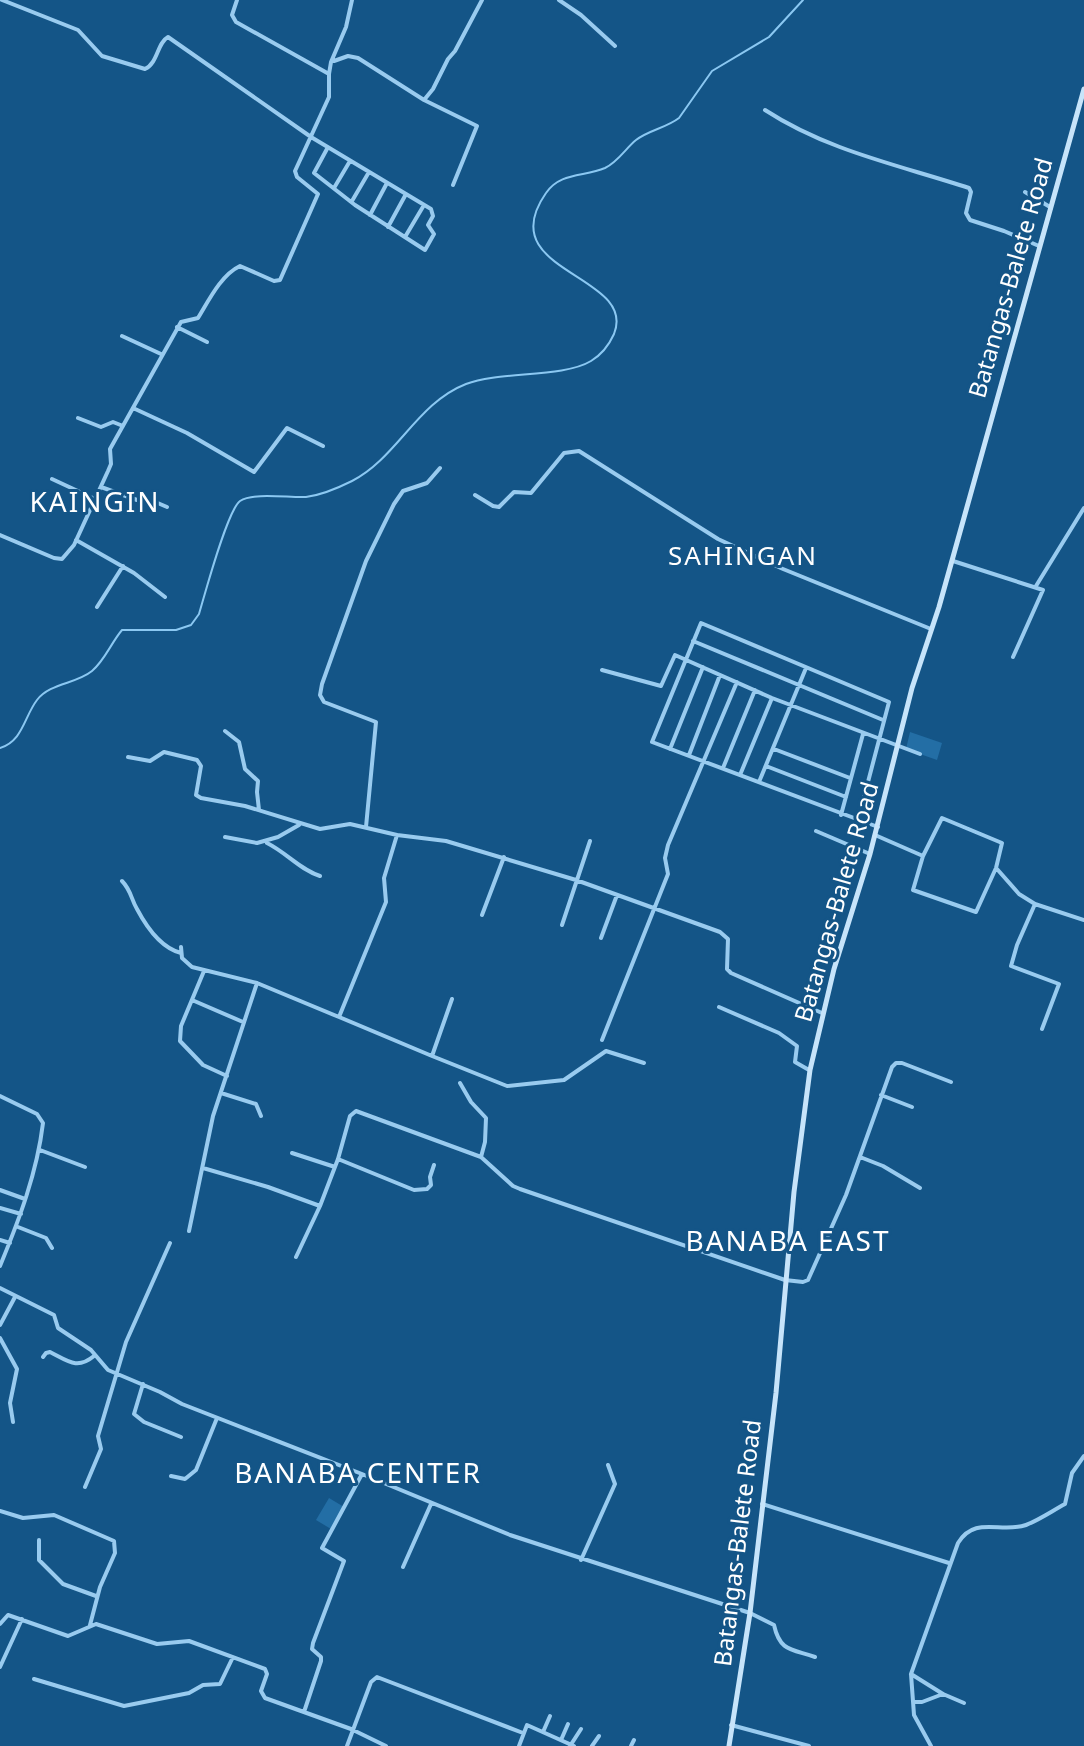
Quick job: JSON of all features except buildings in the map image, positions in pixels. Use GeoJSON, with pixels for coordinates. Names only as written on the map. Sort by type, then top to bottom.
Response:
{"type":"FeatureCollection","features":[{"type":"Feature","properties":{"kind":"main road","name":"Batangas-Balete Road"},"geometry":{"type":"LineString","coordinates":[[729,1746],[750,1613],[810,1070],[822,1013],[878,827],[912,688],[1084,89]]}},
{"type":"Feature","properties":{"kind":"street"},"geometry":{"type":"LineString","coordinates":[[2,0],[78,30],[102,56],[145,69],[152,65],[168,37],[311,137],[328,147],[350,161],[431,209],[433,216],[428,225],[434,234],[425,250],[351,202],[314,173],[328,147]]}},
{"type":"Feature","properties":{"kind":"street"},"geometry":{"type":"LineString","coordinates":[[237,0],[233,19],[329,74]]}},
{"type":"Feature","properties":{"kind":"street"},"geometry":{"type":"LineString","coordinates":[[0,535],[58,559],[65,556],[76,540],[111,464],[109,452],[177,327],[183,320],[198,318],[217,288],[237,267],[274,281],[280,280],[318,194],[296,175],[297,163],[329,97],[331,62],[346,27],[352,0]]}},
{"type":"Feature","properties":{"kind":"street"},"geometry":{"type":"LineString","coordinates":[[424,100],[457,48],[482,0]]}},
{"type":"Feature","properties":{"kind":"street"},"geometry":{"type":"LineString","coordinates":[[559,0],[615,46]]}},
{"type":"Feature","properties":{"kind":"street"},"geometry":{"type":"LineString","coordinates":[[331,62],[348,56],[358,58],[424,100],[477,126],[453,185]]}},
{"type":"Feature","properties":{"kind":"street"},"geometry":{"type":"LineString","coordinates":[[765,110],[822,141],[967,188],[971,192],[966,213],[970,220],[1039,246]]}},
{"type":"Feature","properties":{"kind":"street"},"geometry":{"type":"LineString","coordinates":[[334,188],[350,161]]}},
{"type":"Feature","properties":{"kind":"street"},"geometry":{"type":"LineString","coordinates":[[351,202],[369,172]]}},
{"type":"Feature","properties":{"kind":"street"},"geometry":{"type":"LineString","coordinates":[[370,215],[387,183]]}},
{"type":"Feature","properties":{"kind":"street"},"geometry":{"type":"LineString","coordinates":[[1025,192],[1050,207]]}},
{"type":"Feature","properties":{"kind":"street"},"geometry":{"type":"LineString","coordinates":[[388,227],[406,194]]}},
{"type":"Feature","properties":{"kind":"street"},"geometry":{"type":"LineString","coordinates":[[404,238],[424,205]]}},
{"type":"Feature","properties":{"kind":"street"},"geometry":{"type":"LineString","coordinates":[[177,327],[207,342]]}},
{"type":"Feature","properties":{"kind":"street"},"geometry":{"type":"LineString","coordinates":[[122,336],[161,354]]}},
{"type":"Feature","properties":{"kind":"street"},"geometry":{"type":"LineString","coordinates":[[133,408],[187,433],[254,472],[287,428],[323,446]]}},
{"type":"Feature","properties":{"kind":"street"},"geometry":{"type":"LineString","coordinates":[[78,418],[101,427],[113,422],[123,426]]}},
{"type":"Feature","properties":{"kind":"street"},"geometry":{"type":"LineString","coordinates":[[475,495],[499,507],[514,492],[532,493],[564,453],[579,451],[718,539],[931,629]]}},
{"type":"Feature","properties":{"kind":"street"},"geometry":{"type":"LineString","coordinates":[[366,827],[376,722],[324,702],[320,695],[322,684],[366,561],[394,504],[403,491],[427,483],[440,468]]}},
{"type":"Feature","properties":{"kind":"street"},"geometry":{"type":"LineString","coordinates":[[52,479],[95,499]]}},
{"type":"Feature","properties":{"kind":"street"},"geometry":{"type":"LineString","coordinates":[[101,487],[167,507]]}},
{"type":"Feature","properties":{"kind":"street"},"geometry":{"type":"LineString","coordinates":[[1036,586],[1084,508]]}},
{"type":"Feature","properties":{"kind":"street"},"geometry":{"type":"LineString","coordinates":[[76,540],[123,566],[165,597]]}},
{"type":"Feature","properties":{"kind":"street"},"geometry":{"type":"LineString","coordinates":[[950,560],[1043,590],[1013,657]]}},
{"type":"Feature","properties":{"kind":"street"},"geometry":{"type":"LineString","coordinates":[[97,607],[123,566]]}},
{"type":"Feature","properties":{"kind":"street"},"geometry":{"type":"LineString","coordinates":[[858,820],[889,702],[701,623],[652,742],[841,815],[878,827]]}},
{"type":"Feature","properties":{"kind":"street"},"geometry":{"type":"LineString","coordinates":[[693,641],[884,721]]}},
{"type":"Feature","properties":{"kind":"street"},"geometry":{"type":"LineString","coordinates":[[602,670],[661,686],[675,655],[772,698],[920,754]]}},
{"type":"Feature","properties":{"kind":"street"},"geometry":{"type":"LineString","coordinates":[[670,749],[703,667]]}},
{"type":"Feature","properties":{"kind":"street"},"geometry":{"type":"LineString","coordinates":[[759,782],[806,668]]}},
{"type":"Feature","properties":{"kind":"street"},"geometry":{"type":"LineString","coordinates":[[689,756],[720,675]]}},
{"type":"Feature","properties":{"kind":"street"},"geometry":{"type":"LineString","coordinates":[[602,1040],[668,874],[665,858],[668,845],[737,682]]}},
{"type":"Feature","properties":{"kind":"street"},"geometry":{"type":"LineString","coordinates":[[723,768],[755,690]]}},
{"type":"Feature","properties":{"kind":"street"},"geometry":{"type":"LineString","coordinates":[[740,775],[772,698]]}},
{"type":"Feature","properties":{"kind":"street"},"geometry":{"type":"LineString","coordinates":[[225,731],[239,742],[245,769],[258,781],[259,810]]}},
{"type":"Feature","properties":{"kind":"street"},"geometry":{"type":"LineString","coordinates":[[841,815],[863,734]]}},
{"type":"Feature","properties":{"kind":"street"},"geometry":{"type":"LineString","coordinates":[[774,749],[850,778]]}},
{"type":"Feature","properties":{"kind":"street"},"geometry":{"type":"LineString","coordinates":[[128,757],[150,761],[164,752],[197,760],[201,766],[198,797],[325,829],[350,824],[397,835],[433,838],[504,857],[653,908],[726,935],[727,969],[731,973],[822,1013]]}},
{"type":"Feature","properties":{"kind":"street"},"geometry":{"type":"LineString","coordinates":[[766,766],[846,797]]}},
{"type":"Feature","properties":{"kind":"street"},"geometry":{"type":"LineString","coordinates":[[942,818],[1002,843],[996,868],[976,912],[913,890],[923,856],[942,818]]}},
{"type":"Feature","properties":{"kind":"street"},"geometry":{"type":"LineString","coordinates":[[225,837],[251,843],[265,842],[301,824]]}},
{"type":"Feature","properties":{"kind":"street"},"geometry":{"type":"LineString","coordinates":[[816,831],[870,854]]}},
{"type":"Feature","properties":{"kind":"street"},"geometry":{"type":"LineString","coordinates":[[339,1017],[386,902],[384,878],[397,835]]}},
{"type":"Feature","properties":{"kind":"street"},"geometry":{"type":"LineString","coordinates":[[875,835],[923,856]]}},
{"type":"Feature","properties":{"kind":"street"},"geometry":{"type":"LineString","coordinates":[[562,925],[590,841]]}},
{"type":"Feature","properties":{"kind":"street"},"geometry":{"type":"LineString","coordinates":[[265,842],[283,851],[302,870],[320,876]]}},
{"type":"Feature","properties":{"kind":"street"},"geometry":{"type":"LineString","coordinates":[[482,915],[504,857]]}},
{"type":"Feature","properties":{"kind":"street"},"geometry":{"type":"LineString","coordinates":[[996,868],[1019,894],[1035,904],[1084,920]]}},
{"type":"Feature","properties":{"kind":"street"},"geometry":{"type":"LineString","coordinates":[[122,881],[152,932],[169,949],[181,950],[187,964],[257,983],[507,1086],[564,1080],[606,1051],[644,1063]]}},
{"type":"Feature","properties":{"kind":"street"},"geometry":{"type":"LineString","coordinates":[[601,938],[617,895]]}},
{"type":"Feature","properties":{"kind":"street"},"geometry":{"type":"LineString","coordinates":[[1035,904],[1011,966],[1059,984],[1042,1029]]}},
{"type":"Feature","properties":{"kind":"street"},"geometry":{"type":"LineString","coordinates":[[204,971],[180,1031],[180,1041],[203,1065],[227,1076]]}},
{"type":"Feature","properties":{"kind":"street"},"geometry":{"type":"LineString","coordinates":[[189,1231],[211,1124],[257,983]]}},
{"type":"Feature","properties":{"kind":"street"},"geometry":{"type":"LineString","coordinates":[[432,1056],[452,999]]}},
{"type":"Feature","properties":{"kind":"street"},"geometry":{"type":"LineString","coordinates":[[192,1000],[243,1022]]}},
{"type":"Feature","properties":{"kind":"street"},"geometry":{"type":"LineString","coordinates":[[719,1007],[779,1033],[797,1046],[795,1062],[810,1070]]}},
{"type":"Feature","properties":{"kind":"street"},"geometry":{"type":"LineString","coordinates":[[296,1257],[335,1167],[350,1116],[356,1111],[481,1157],[520,1189],[785,1280],[803,1282],[808,1280],[840,1211],[881,1095],[896,1063],[951,1082]]}},
{"type":"Feature","properties":{"kind":"street"},"geometry":{"type":"LineString","coordinates":[[460,1083],[471,1102],[486,1118],[481,1157]]}},
{"type":"Feature","properties":{"kind":"street"},"geometry":{"type":"LineString","coordinates":[[221,1093],[256,1104],[261,1116]]}},
{"type":"Feature","properties":{"kind":"street"},"geometry":{"type":"LineString","coordinates":[[881,1095],[912,1107]]}},
{"type":"Feature","properties":{"kind":"street"},"geometry":{"type":"LineString","coordinates":[[0,1096],[43,1120],[40,1150],[18,1227],[0,1266]]}},
{"type":"Feature","properties":{"kind":"street"},"geometry":{"type":"LineString","coordinates":[[40,1150],[85,1167]]}},
{"type":"Feature","properties":{"kind":"street"},"geometry":{"type":"LineString","coordinates":[[292,1153],[335,1167]]}},
{"type":"Feature","properties":{"kind":"street"},"geometry":{"type":"LineString","coordinates":[[860,1157],[883,1166],[920,1188]]}},
{"type":"Feature","properties":{"kind":"street"},"geometry":{"type":"LineString","coordinates":[[338,1159],[414,1190],[427,1189],[431,1185],[434,1165]]}},
{"type":"Feature","properties":{"kind":"street"},"geometry":{"type":"LineString","coordinates":[[203,1168],[320,1206]]}},
{"type":"Feature","properties":{"kind":"street"},"geometry":{"type":"LineString","coordinates":[[0,1190],[25,1199]]}},
{"type":"Feature","properties":{"kind":"street"},"geometry":{"type":"LineString","coordinates":[[0,1208],[21,1214]]}},
{"type":"Feature","properties":{"kind":"street"},"geometry":{"type":"LineString","coordinates":[[18,1227],[46,1238],[52,1248]]}},
{"type":"Feature","properties":{"kind":"street"},"geometry":{"type":"LineString","coordinates":[[0,1240],[10,1243]]}},
{"type":"Feature","properties":{"kind":"street"},"geometry":{"type":"LineString","coordinates":[[85,1487],[101,1449],[98,1436],[121,1354],[170,1243]]}},
{"type":"Feature","properties":{"kind":"street"},"geometry":{"type":"LineString","coordinates":[[0,1288],[54,1315],[58,1328],[91,1350],[108,1370],[182,1404],[431,1504],[581,1560],[750,1613],[774,1625],[778,1642],[784,1647],[815,1657]]}},
{"type":"Feature","properties":{"kind":"street"},"geometry":{"type":"LineString","coordinates":[[0,1325],[15,1297]]}},
{"type":"Feature","properties":{"kind":"street"},"geometry":{"type":"LineString","coordinates":[[0,1338],[17,1369],[10,1403],[13,1422]]}},
{"type":"Feature","properties":{"kind":"street"},"geometry":{"type":"LineString","coordinates":[[43,1357],[50,1352],[85,1364],[94,1356]]}},
{"type":"Feature","properties":{"kind":"street"},"geometry":{"type":"LineString","coordinates":[[143,1384],[134,1414],[144,1422],[181,1437]]}},
{"type":"Feature","properties":{"kind":"street"},"geometry":{"type":"LineString","coordinates":[[171,1476],[185,1479],[196,1470],[217,1418]]}},
{"type":"Feature","properties":{"kind":"street"},"geometry":{"type":"LineString","coordinates":[[931,1746],[914,1715],[911,1674],[949,1563],[962,1535],[972,1528],[985,1525],[1009,1529],[1026,1525],[1065,1504],[1072,1473],[1084,1456]]}},
{"type":"Feature","properties":{"kind":"street"},"geometry":{"type":"LineString","coordinates":[[581,1560],[615,1484],[608,1465]]}},
{"type":"Feature","properties":{"kind":"street"},"geometry":{"type":"LineString","coordinates":[[304,1712],[321,1661],[312,1649],[313,1643],[344,1561],[322,1548],[362,1474]]}},
{"type":"Feature","properties":{"kind":"street"},"geometry":{"type":"LineString","coordinates":[[403,1567],[431,1504]]}},
{"type":"Feature","properties":{"kind":"street"},"geometry":{"type":"LineString","coordinates":[[762,1504],[949,1563]]}},
{"type":"Feature","properties":{"kind":"street"},"geometry":{"type":"LineString","coordinates":[[0,1511],[23,1518],[54,1515],[114,1541],[115,1553],[97,1596],[89,1626]]}},
{"type":"Feature","properties":{"kind":"street"},"geometry":{"type":"LineString","coordinates":[[39,1540],[39,1560],[63,1584],[97,1596]]}},
{"type":"Feature","properties":{"kind":"street"},"geometry":{"type":"LineString","coordinates":[[0,1624],[8,1615],[68,1636],[89,1626],[101,1625],[157,1644],[184,1640],[265,1669],[267,1674],[261,1691],[265,1698],[351,1729],[386,1746]]}},
{"type":"Feature","properties":{"kind":"street"},"geometry":{"type":"LineString","coordinates":[[0,1667],[22,1619]]}},
{"type":"Feature","properties":{"kind":"street"},"geometry":{"type":"LineString","coordinates":[[34,1679],[124,1706],[189,1693],[203,1685],[220,1684],[233,1657]]}},
{"type":"Feature","properties":{"kind":"street"},"geometry":{"type":"LineString","coordinates":[[911,1674],[964,1703]]}},
{"type":"Feature","properties":{"kind":"street"},"geometry":{"type":"LineString","coordinates":[[347,1746],[371,1682],[377,1677],[523,1733]]}},
{"type":"Feature","properties":{"kind":"street"},"geometry":{"type":"LineString","coordinates":[[914,1702],[943,1694]]}},
{"type":"Feature","properties":{"kind":"street"},"geometry":{"type":"LineString","coordinates":[[543,1732],[550,1716]]}},
{"type":"Feature","properties":{"kind":"street"},"geometry":{"type":"LineString","coordinates":[[561,1740],[568,1724]]}},
{"type":"Feature","properties":{"kind":"street"},"geometry":{"type":"LineString","coordinates":[[519,1746],[527,1725],[571,1746],[581,1729]]}},
{"type":"Feature","properties":{"kind":"street"},"geometry":{"type":"LineString","coordinates":[[731,1725],[809,1746]]}},
{"type":"Feature","properties":{"kind":"street"},"geometry":{"type":"LineString","coordinates":[[592,1746],[599,1736]]}},
{"type":"Feature","properties":{"kind":"street"},"geometry":{"type":"LineString","coordinates":[[631,1746],[634,1740]]}},
{"type":"Feature","properties":{"kind":"shaded area"},"geometry":{"type":"Polygon","coordinates":[[[910,732],[942,743],[937,760],[906,749],[910,732]]]}},
{"type":"Feature","properties":{"kind":"shaded area"},"geometry":{"type":"Polygon","coordinates":[[[329,1498],[344,1507],[331,1529],[316,1520],[329,1498]]]}},
{"type":"Feature","properties":{"kind":"waterway"},"geometry":{"type":"LineString","coordinates":[[0,748],[14,740],[42,694],[92,671],[122,630],[176,630],[191,625],[199,614],[223,536],[240,501],[263,496],[306,497],[336,489],[368,471],[434,404],[466,384],[496,377],[564,370],[598,356],[614,334],[616,314],[606,298],[549,257],[536,240],[534,220],[546,193],[565,178],[610,165],[636,140],[679,118],[712,71],[769,37],[803,0]]}},
{"type":"Feature","properties":{"kind":"district","name":"KAINGIN"},"geometry":{"type":"Point","coordinates":[95,502]}},
{"type":"Feature","properties":{"kind":"district","name":"SAHINGAN"},"geometry":{"type":"Point","coordinates":[743,556]}},
{"type":"Feature","properties":{"kind":"district","name":"BANABA EAST"},"geometry":{"type":"Point","coordinates":[788,1241]}},
{"type":"Feature","properties":{"kind":"district","name":"BANABA CENTER"},"geometry":{"type":"Point","coordinates":[358,1473]}}]}
